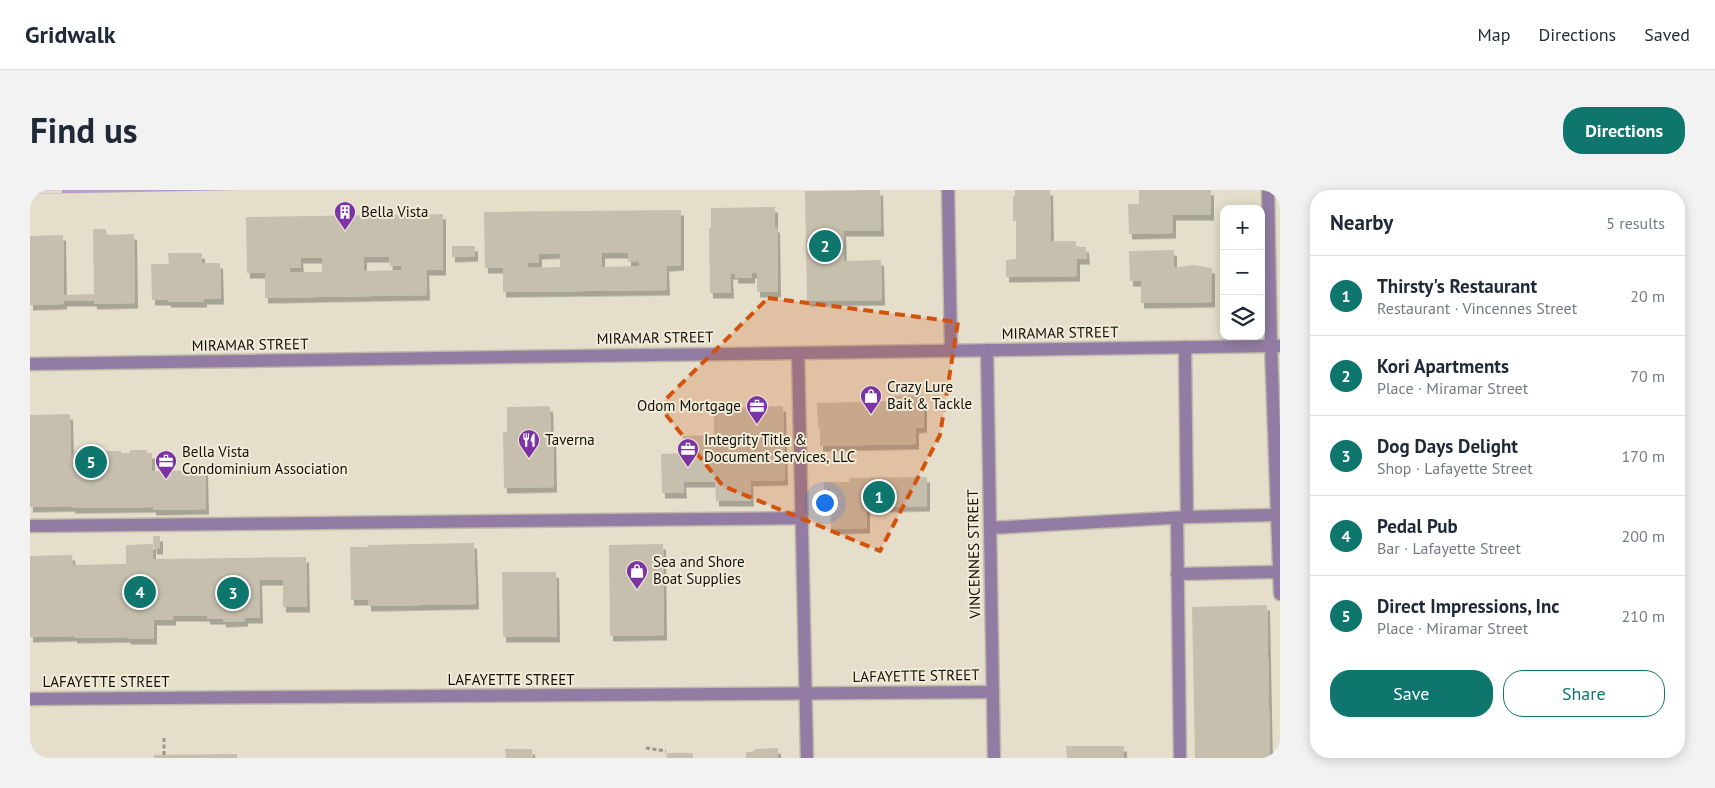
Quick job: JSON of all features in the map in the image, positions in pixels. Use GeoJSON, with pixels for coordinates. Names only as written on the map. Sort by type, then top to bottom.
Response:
{"type":"FeatureCollection","features":[{"type":"Feature","properties":{"kind":"street"},"geometry":{"type":"LineString","coordinates":[[948,190],[951,350]]}},
{"type":"Feature","properties":{"kind":"street"},"geometry":{"type":"LineString","coordinates":[[1268,190],[1276,346],[1276,516],[1280,594]]}},
{"type":"Feature","properties":{"kind":"street","name":"MIRAMAR STREET"},"geometry":{"type":"LineString","coordinates":[[30,364],[1276,346]]}},
{"type":"Feature","properties":{"kind":"street"},"geometry":{"type":"LineString","coordinates":[[1180,758],[1177,574],[1182,518],[1185,347]]}},
{"type":"Feature","properties":{"kind":"street","name":"VINCENNES STREET"},"geometry":{"type":"LineString","coordinates":[[987,350],[994,758]]}},
{"type":"Feature","properties":{"kind":"street"},"geometry":{"type":"LineString","coordinates":[[798,353],[807,758]]}},
{"type":"Feature","properties":{"kind":"street"},"geometry":{"type":"LineString","coordinates":[[990,528],[1182,518],[1276,516]]}},
{"type":"Feature","properties":{"kind":"street"},"geometry":{"type":"LineString","coordinates":[[30,526],[802,518]]}},
{"type":"Feature","properties":{"kind":"street"},"geometry":{"type":"LineString","coordinates":[[1177,574],[1278,572]]}},
{"type":"Feature","properties":{"kind":"street","name":"LAFAYETTE STREET"},"geometry":{"type":"LineString","coordinates":[[30,699],[993,692]]}},
{"type":"Feature","properties":{"kind":"path"},"geometry":{"type":"LineString","coordinates":[[164,738],[164,755]]}},
{"type":"Feature","properties":{"kind":"path"},"geometry":{"type":"LineString","coordinates":[[646,748],[666,751]]}},
{"type":"Feature","properties":{"kind":"highlighted area"},"geometry":{"type":"Polygon","coordinates":[[[768,298],[958,322],[940,435],[880,551],[723,486],[659,406],[768,298]]]}},
{"type":"Feature","properties":{"kind":"shaded area"},"geometry":{"type":"Polygon","coordinates":[[[30,190],[244,190],[30,194],[30,190]]]}},
{"type":"Feature","properties":{"kind":"pier"},"geometry":{"type":"Polygon","coordinates":[[[62,190],[62,193],[30,194],[30,191],[62,190]]]}},
{"type":"Feature","properties":{"kind":"building"},"geometry":{"type":"Polygon","coordinates":[[[880,190],[881,231],[843,231],[844,261],[881,260],[882,300],[807,301],[805,191],[880,190]]]}},
{"type":"Feature","properties":{"kind":"building"},"geometry":{"type":"Polygon","coordinates":[[[1015,190],[1050,190],[1051,241],[1076,241],[1076,247],[1086,247],[1087,259],[1077,259],[1077,276],[1006,277],[1006,260],[1016,259],[1016,221],[1013,221],[1013,196],[1015,196],[1015,190]]]}},
{"type":"Feature","properties":{"kind":"building"},"geometry":{"type":"Polygon","coordinates":[[[1139,190],[1211,190],[1211,215],[1173,215],[1173,233],[1129,234],[1128,204],[1139,204],[1139,190]]]}},
{"type":"Feature","properties":{"kind":"building"},"geometry":{"type":"Polygon","coordinates":[[[775,207],[778,292],[757,292],[757,273],[752,273],[752,278],[735,278],[735,274],[730,274],[731,293],[710,293],[709,228],[711,228],[711,208],[775,207]]]}},
{"type":"Feature","properties":{"kind":"building"},"geometry":{"type":"Polygon","coordinates":[[[681,210],[681,265],[666,266],[667,290],[503,292],[503,268],[485,268],[484,212],[681,210]],[[560,253],[539,254],[539,263],[528,263],[528,268],[560,267],[560,253]],[[602,253],[602,267],[639,266],[639,261],[628,262],[628,253],[602,253]]]}},
{"type":"Feature","properties":{"kind":"building","name":"Bella Vista"},"geometry":{"type":"Polygon","coordinates":[[[443,214],[443,270],[426,270],[427,295],[265,298],[265,273],[247,273],[246,217],[443,214]],[[364,257],[364,271],[401,270],[401,266],[390,266],[389,257],[364,257]],[[300,258],[301,268],[290,268],[290,272],[322,272],[322,258],[300,258]]]}},
{"type":"Feature","properties":{"kind":"building"},"geometry":{"type":"Polygon","coordinates":[[[93,229],[106,229],[106,235],[134,234],[135,303],[94,304],[94,301],[64,301],[64,304],[30,305],[30,236],[63,235],[64,295],[94,294],[93,229]]]}},
{"type":"Feature","properties":{"kind":"building","name":"Bella Vista"},"geometry":{"type":"Polygon","coordinates":[[[452,246],[475,246],[475,256],[452,257],[452,246]]]}},
{"type":"Feature","properties":{"kind":"building"},"geometry":{"type":"Polygon","coordinates":[[[1174,250],[1174,268],[1193,265],[1212,268],[1212,302],[1141,303],[1141,281],[1130,281],[1129,251],[1174,250]]]}},
{"type":"Feature","properties":{"kind":"building"},"geometry":{"type":"Polygon","coordinates":[[[168,253],[202,253],[202,263],[220,263],[221,299],[204,299],[204,302],[152,300],[151,264],[169,264],[168,253]]]}},
{"type":"Feature","properties":{"kind":"building","name":"Crazy Lure Bait & Tackle"},"geometry":{"type":"Polygon","coordinates":[[[921,395],[924,398],[924,427],[916,428],[916,444],[820,446],[817,403],[891,401],[891,396],[921,395]]]}},
{"type":"Feature","properties":{"kind":"building","name":"Taverna"},"geometry":{"type":"Polygon","coordinates":[[[550,406],[551,431],[553,431],[554,487],[504,488],[503,432],[507,432],[507,407],[550,406]]]}},
{"type":"Feature","properties":{"kind":"building"},"geometry":{"type":"Polygon","coordinates":[[[783,406],[785,480],[750,481],[751,501],[716,501],[715,482],[683,482],[684,493],[662,493],[661,454],[682,453],[682,436],[714,435],[714,408],[783,406]]]}},
{"type":"Feature","properties":{"kind":"building"},"geometry":{"type":"Polygon","coordinates":[[[70,414],[71,454],[75,454],[75,451],[92,451],[92,454],[104,454],[104,451],[130,453],[130,450],[147,450],[147,453],[152,453],[152,471],[205,470],[206,509],[153,510],[153,507],[30,507],[30,415],[70,414]]]}},
{"type":"Feature","properties":{"kind":"building"},"geometry":{"type":"Polygon","coordinates":[[[927,477],[927,506],[867,507],[867,528],[831,529],[830,489],[824,489],[824,482],[849,482],[849,478],[927,477]]]}},
{"type":"Feature","properties":{"kind":"building"},"geometry":{"type":"Polygon","coordinates":[[[153,536],[160,536],[160,549],[154,549],[153,536]]]}},
{"type":"Feature","properties":{"kind":"building"},"geometry":{"type":"Polygon","coordinates":[[[474,543],[476,604],[368,606],[368,600],[351,600],[350,547],[474,543]]]}},
{"type":"Feature","properties":{"kind":"building"},"geometry":{"type":"Polygon","coordinates":[[[153,544],[153,559],[306,557],[307,607],[283,607],[283,580],[259,580],[260,618],[245,618],[245,621],[223,622],[223,619],[207,619],[207,616],[173,616],[173,620],[154,620],[154,639],[128,639],[127,637],[74,638],[74,636],[30,637],[30,556],[72,555],[73,565],[126,564],[126,545],[153,544]]]}},
{"type":"Feature","properties":{"kind":"building","name":"Sea and Shore Boat Supplies"},"geometry":{"type":"Polygon","coordinates":[[[663,544],[664,635],[610,636],[609,545],[663,544]]]}},
{"type":"Feature","properties":{"kind":"building"},"geometry":{"type":"Polygon","coordinates":[[[502,572],[556,572],[557,637],[503,637],[502,572]]]}},
{"type":"Feature","properties":{"kind":"building"},"geometry":{"type":"Polygon","coordinates":[[[1267,605],[1270,758],[1195,758],[1192,607],[1267,605]]]}},
{"type":"Feature","properties":{"kind":"building"},"geometry":{"type":"Polygon","coordinates":[[[1066,746],[1124,746],[1124,758],[1067,758],[1066,746]]]}},
{"type":"Feature","properties":{"kind":"building"},"geometry":{"type":"Polygon","coordinates":[[[778,748],[778,758],[746,758],[746,752],[752,752],[756,749],[778,748]]]}},
{"type":"Feature","properties":{"kind":"building"},"geometry":{"type":"Polygon","coordinates":[[[505,749],[532,749],[533,758],[506,758],[505,749]]]}},
{"type":"Feature","properties":{"kind":"building"},"geometry":{"type":"Polygon","coordinates":[[[666,753],[693,753],[693,758],[667,758],[666,753]]]}},
{"type":"Feature","properties":{"kind":"building"},"geometry":{"type":"Polygon","coordinates":[[[237,754],[237,758],[154,758],[154,755],[237,754]]]}},
{"type":"Feature","properties":{"kind":"place","name":"Bella Vista"},"geometry":{"type":"Point","coordinates":[345,231]}},
{"type":"Feature","properties":{"kind":"place","name":"Kori Apartments"},"geometry":{"type":"Point","coordinates":[825,246]}},
{"type":"Feature","properties":{"kind":"place","name":"Crazy Lure Bait & Tackle"},"geometry":{"type":"Point","coordinates":[871,415]}},
{"type":"Feature","properties":{"kind":"place","name":"Odom Mortgage"},"geometry":{"type":"Point","coordinates":[757,425]}},
{"type":"Feature","properties":{"kind":"place","name":"Taverna"},"geometry":{"type":"Point","coordinates":[529,459]}},
{"type":"Feature","properties":{"kind":"place","name":"Direct Impressions, Inc"},"geometry":{"type":"Point","coordinates":[91,462]}},
{"type":"Feature","properties":{"kind":"place","name":"Integrity Title & Document Services, LLC"},"geometry":{"type":"Point","coordinates":[688,468]}},
{"type":"Feature","properties":{"kind":"place","name":"Bella Vista Condominium Association"},"geometry":{"type":"Point","coordinates":[166,480]}},
{"type":"Feature","properties":{"kind":"place","name":"Thirsty's Restaurant"},"geometry":{"type":"Point","coordinates":[879,497]}},
{"type":"Feature","properties":{"kind":"place","name":"Sea and Shore Boat Supplies"},"geometry":{"type":"Point","coordinates":[637,590]}},
{"type":"Feature","properties":{"kind":"place","name":"Pedal Pub"},"geometry":{"type":"Point","coordinates":[140,592]}},
{"type":"Feature","properties":{"kind":"place","name":"Dog Days Delight"},"geometry":{"type":"Point","coordinates":[233,593]}}]}
